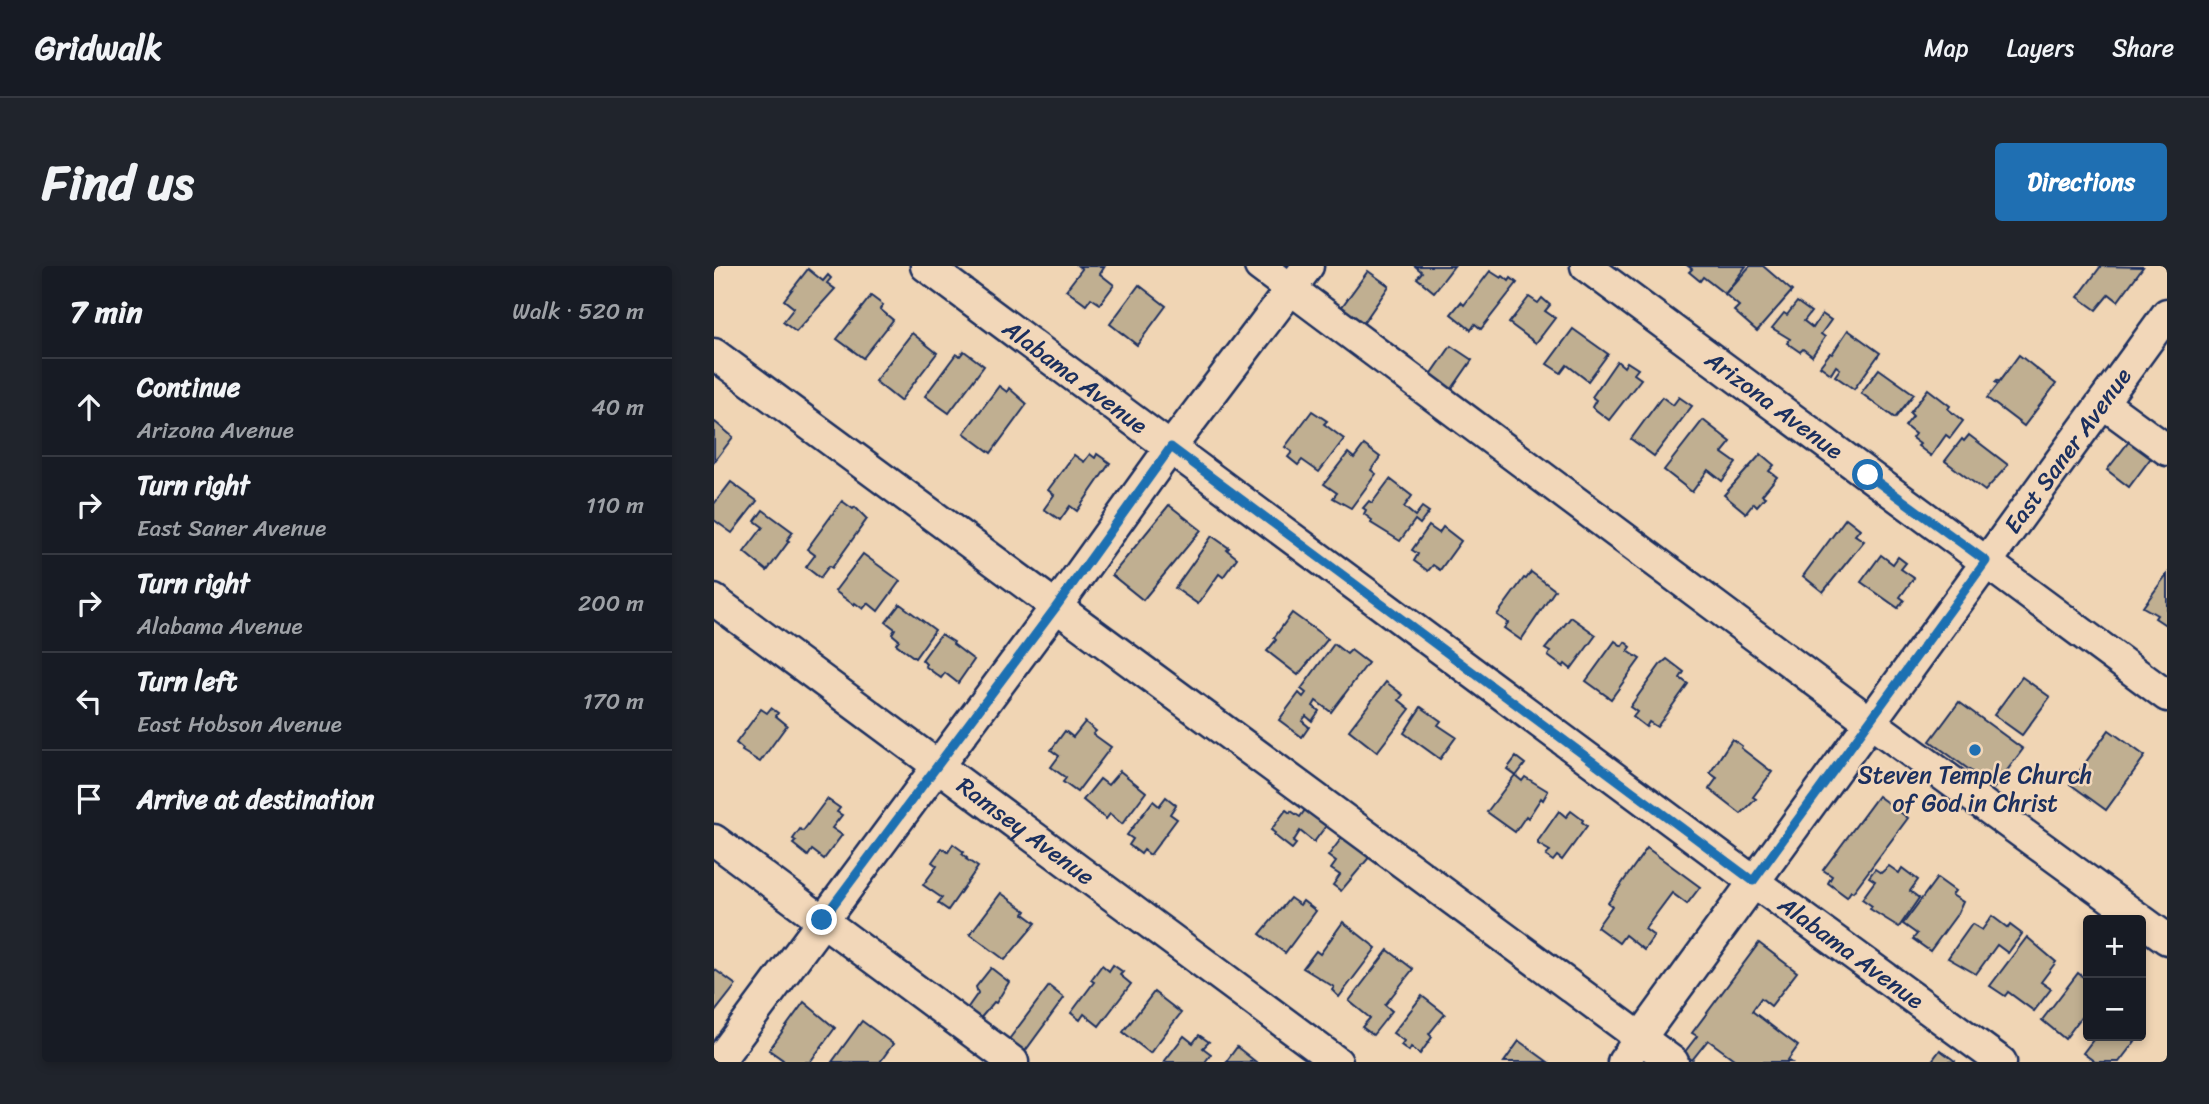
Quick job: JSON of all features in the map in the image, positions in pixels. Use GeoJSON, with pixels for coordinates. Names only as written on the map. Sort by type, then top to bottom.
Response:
{"type":"FeatureCollection","features":[{"type":"Feature","properties":{"kind":"street","name":"Alabama Avenue"},"geometry":{"type":"LineString","coordinates":[[926,266],[1753,881],[2001,1062]]}},
{"type":"Feature","properties":{"kind":"street"},"geometry":{"type":"LineString","coordinates":[[1260,266],[1300,278],[1869,721],[2167,939]]}},
{"type":"Feature","properties":{"kind":"street","name":"Arizona Avenue"},"geometry":{"type":"LineString","coordinates":[[1586,266],[2167,696]]}},
{"type":"Feature","properties":{"kind":"street"},"geometry":{"type":"LineString","coordinates":[[718,1062],[1056,607],[1171,447],[1300,278]]}},
{"type":"Feature","properties":{"kind":"street","name":"East Saner Avenue"},"geometry":{"type":"LineString","coordinates":[[1623,1062],[2167,314]]}},
{"type":"Feature","properties":{"kind":"street"},"geometry":{"type":"LineString","coordinates":[[714,354],[1673,1062]]}},
{"type":"Feature","properties":{"kind":"street"},"geometry":{"type":"LineString","coordinates":[[2103,403],[2167,450]]}},
{"type":"Feature","properties":{"kind":"street","name":"Ramsey Avenue"},"geometry":{"type":"LineString","coordinates":[[714,600],[1337,1062]]}},
{"type":"Feature","properties":{"kind":"street"},"geometry":{"type":"LineString","coordinates":[[714,839],[1013,1062]]}},
{"type":"Feature","properties":{"kind":"building"},"geometry":{"type":"Polygon","coordinates":[[[1078,266],[1105,266],[1100,274],[1114,285],[1100,304],[1091,298],[1086,305],[1066,290],[1082,269],[1078,266]]]}},
{"type":"Feature","properties":{"kind":"building"},"geometry":{"type":"Polygon","coordinates":[[[1415,266],[1454,266],[1434,292],[1417,278],[1422,272],[1415,266]]]}},
{"type":"Feature","properties":{"kind":"building"},"geometry":{"type":"Polygon","coordinates":[[[1688,266],[1746,266],[1725,294],[1703,277],[1700,281],[1689,272],[1692,269],[1688,266]]]}},
{"type":"Feature","properties":{"kind":"building"},"geometry":{"type":"Polygon","coordinates":[[[1750,266],[1763,266],[1792,291],[1757,331],[1734,311],[1739,306],[1725,294],[1750,266]]]}},
{"type":"Feature","properties":{"kind":"building"},"geometry":{"type":"Polygon","coordinates":[[[2101,266],[2143,267],[2118,301],[2109,294],[2096,310],[2078,297],[2101,266]]]}},
{"type":"Feature","properties":{"kind":"building"},"geometry":{"type":"Polygon","coordinates":[[[808,269],[823,281],[828,275],[831,278],[827,283],[835,289],[796,332],[783,322],[794,308],[784,300],[808,269]]]}},
{"type":"Feature","properties":{"kind":"building"},"geometry":{"type":"Polygon","coordinates":[[[1368,271],[1389,286],[1360,328],[1338,312],[1368,271]]]}},
{"type":"Feature","properties":{"kind":"building"},"geometry":{"type":"Polygon","coordinates":[[[1490,271],[1509,281],[1511,278],[1517,283],[1481,329],[1475,324],[1471,330],[1451,314],[1461,302],[1464,305],[1490,271]]]}},
{"type":"Feature","properties":{"kind":"building"},"geometry":{"type":"Polygon","coordinates":[[[1139,285],[1166,306],[1137,345],[1110,324],[1139,285]]]}},
{"type":"Feature","properties":{"kind":"building"},"geometry":{"type":"Polygon","coordinates":[[[871,296],[883,305],[880,309],[893,320],[863,358],[837,339],[871,296]]]}},
{"type":"Feature","properties":{"kind":"building"},"geometry":{"type":"Polygon","coordinates":[[[1529,297],[1538,303],[1542,298],[1550,305],[1545,311],[1555,318],[1536,343],[1509,323],[1529,297]]]}},
{"type":"Feature","properties":{"kind":"building"},"geometry":{"type":"Polygon","coordinates":[[[1797,302],[1811,312],[1804,321],[1813,328],[1822,314],[1831,320],[1821,334],[1825,337],[1812,356],[1787,343],[1790,339],[1772,328],[1797,302]]]}},
{"type":"Feature","properties":{"kind":"building"},"geometry":{"type":"Polygon","coordinates":[[[1573,329],[1608,354],[1588,381],[1567,365],[1561,373],[1547,364],[1573,329]]]}},
{"type":"Feature","properties":{"kind":"building"},"geometry":{"type":"Polygon","coordinates":[[[1848,330],[1880,353],[1854,389],[1835,376],[1840,369],[1836,366],[1831,374],[1820,366],[1830,353],[1832,354],[1848,330]]]}},
{"type":"Feature","properties":{"kind":"building"},"geometry":{"type":"Polygon","coordinates":[[[912,333],[937,353],[900,401],[875,381],[912,333]]]}},
{"type":"Feature","properties":{"kind":"building"},"geometry":{"type":"Polygon","coordinates":[[[1451,346],[1472,360],[1449,393],[1428,379],[1451,346]]]}},
{"type":"Feature","properties":{"kind":"building"},"geometry":{"type":"Polygon","coordinates":[[[964,351],[984,366],[949,413],[925,396],[956,354],[960,356],[964,351]]]}},
{"type":"Feature","properties":{"kind":"building"},"geometry":{"type":"Polygon","coordinates":[[[2019,355],[2056,384],[2024,426],[1987,398],[1998,384],[1995,382],[1999,382],[2019,355]]]}},
{"type":"Feature","properties":{"kind":"building"},"geometry":{"type":"Polygon","coordinates":[[[1617,361],[1624,367],[1627,362],[1638,369],[1634,374],[1641,379],[1609,420],[1592,407],[1596,400],[1592,397],[1617,361]]]}},
{"type":"Feature","properties":{"kind":"building"},"geometry":{"type":"Polygon","coordinates":[[[1879,369],[1914,394],[1895,418],[1861,393],[1879,369]]]}},
{"type":"Feature","properties":{"kind":"building"},"geometry":{"type":"Polygon","coordinates":[[[999,386],[1007,392],[1009,388],[1027,404],[991,453],[964,433],[999,386]]]}},
{"type":"Feature","properties":{"kind":"building"},"geometry":{"type":"Polygon","coordinates":[[[1928,389],[1950,406],[1948,409],[1963,421],[1950,438],[1946,435],[1931,456],[1918,446],[1920,444],[1912,438],[1915,434],[1905,426],[1913,416],[1910,413],[1928,389]]]}},
{"type":"Feature","properties":{"kind":"building"},"geometry":{"type":"Polygon","coordinates":[[[1662,397],[1673,405],[1679,397],[1692,406],[1654,456],[1631,439],[1662,397]]]}},
{"type":"Feature","properties":{"kind":"building"},"geometry":{"type":"Polygon","coordinates":[[[1312,411],[1327,421],[1324,424],[1344,439],[1319,472],[1302,460],[1298,465],[1288,457],[1292,452],[1285,447],[1312,411]]]}},
{"type":"Feature","properties":{"kind":"building"},"geometry":{"type":"Polygon","coordinates":[[[1703,420],[1731,442],[1722,453],[1736,463],[1722,481],[1708,470],[1692,492],[1664,470],[1703,420]]]}},
{"type":"Feature","properties":{"kind":"building"},"geometry":{"type":"Polygon","coordinates":[[[714,423],[733,437],[714,462],[714,423]]]}},
{"type":"Feature","properties":{"kind":"building"},"geometry":{"type":"Polygon","coordinates":[[[1969,435],[2008,465],[1985,491],[1945,461],[1962,439],[1964,441],[1969,435]]]}},
{"type":"Feature","properties":{"kind":"building"},"geometry":{"type":"Polygon","coordinates":[[[2134,435],[2156,451],[2129,487],[2107,470],[2134,435]]]}},
{"type":"Feature","properties":{"kind":"building"},"geometry":{"type":"Polygon","coordinates":[[[1364,445],[1380,457],[1371,470],[1376,474],[1351,508],[1333,498],[1337,493],[1324,484],[1348,453],[1354,458],[1364,445]]]}},
{"type":"Feature","properties":{"kind":"building"},"geometry":{"type":"Polygon","coordinates":[[[1090,454],[1095,458],[1097,454],[1110,463],[1077,511],[1070,506],[1060,520],[1044,509],[1054,495],[1048,490],[1074,455],[1084,462],[1090,454]]]}},
{"type":"Feature","properties":{"kind":"building"},"geometry":{"type":"Polygon","coordinates":[[[1761,454],[1774,465],[1769,471],[1777,477],[1762,495],[1765,497],[1757,506],[1754,503],[1746,513],[1724,495],[1761,454]]]}},
{"type":"Feature","properties":{"kind":"building"},"geometry":{"type":"Polygon","coordinates":[[[1390,479],[1412,496],[1404,507],[1415,516],[1422,507],[1429,512],[1420,524],[1415,520],[1400,541],[1371,523],[1372,520],[1364,514],[1366,510],[1363,508],[1369,501],[1372,503],[1390,479]]]}},
{"type":"Feature","properties":{"kind":"building"},"geometry":{"type":"Polygon","coordinates":[[[731,482],[757,501],[732,533],[714,520],[714,504],[731,482]]]}},
{"type":"Feature","properties":{"kind":"building"},"geometry":{"type":"Polygon","coordinates":[[[842,501],[853,509],[855,507],[867,519],[832,568],[829,566],[820,578],[806,567],[815,555],[807,549],[842,501]]]}},
{"type":"Feature","properties":{"kind":"building"},"geometry":{"type":"Polygon","coordinates":[[[1169,505],[1201,530],[1143,600],[1112,575],[1169,505]]]}},
{"type":"Feature","properties":{"kind":"building"},"geometry":{"type":"Polygon","coordinates":[[[763,510],[793,532],[767,571],[744,552],[763,527],[755,521],[763,510]]]}},
{"type":"Feature","properties":{"kind":"building"},"geometry":{"type":"Polygon","coordinates":[[[1846,518],[1860,529],[1855,535],[1864,541],[1823,592],[1803,576],[1846,518]]]}},
{"type":"Feature","properties":{"kind":"building"},"geometry":{"type":"Polygon","coordinates":[[[1429,526],[1439,533],[1443,527],[1461,541],[1440,570],[1433,565],[1428,571],[1414,561],[1418,554],[1412,550],[1429,526]]]}},
{"type":"Feature","properties":{"kind":"building"},"geometry":{"type":"Polygon","coordinates":[[[1212,536],[1229,548],[1227,550],[1237,558],[1223,577],[1219,574],[1198,604],[1175,588],[1212,536]]]}},
{"type":"Feature","properties":{"kind":"building"},"geometry":{"type":"Polygon","coordinates":[[[863,554],[900,581],[878,611],[868,603],[863,609],[855,603],[854,605],[835,591],[863,554]]]}},
{"type":"Feature","properties":{"kind":"building"},"geometry":{"type":"Polygon","coordinates":[[[1881,555],[1893,564],[1898,557],[1906,563],[1901,569],[1914,578],[1900,597],[1904,600],[1898,608],[1861,582],[1881,555]]]}},
{"type":"Feature","properties":{"kind":"building"},"geometry":{"type":"Polygon","coordinates":[[[1531,572],[1555,590],[1521,640],[1504,628],[1508,623],[1497,615],[1531,572]]]}},
{"type":"Feature","properties":{"kind":"building"},"geometry":{"type":"Polygon","coordinates":[[[2167,574],[2167,626],[2155,618],[2157,615],[2143,607],[2167,574]]]}},
{"type":"Feature","properties":{"kind":"building"},"geometry":{"type":"Polygon","coordinates":[[[900,604],[935,630],[915,658],[896,644],[899,640],[892,634],[895,629],[886,622],[900,604]]]}},
{"type":"Feature","properties":{"kind":"building"},"geometry":{"type":"Polygon","coordinates":[[[1292,613],[1328,639],[1298,675],[1267,651],[1292,613]]]}},
{"type":"Feature","properties":{"kind":"building"},"geometry":{"type":"Polygon","coordinates":[[[1571,617],[1596,635],[1571,669],[1565,664],[1563,667],[1548,656],[1550,652],[1545,649],[1571,617]]]}},
{"type":"Feature","properties":{"kind":"building"},"geometry":{"type":"Polygon","coordinates":[[[941,634],[974,660],[958,683],[945,673],[941,678],[925,666],[922,660],[941,634]]]}},
{"type":"Feature","properties":{"kind":"building"},"geometry":{"type":"Polygon","coordinates":[[[1615,641],[1622,646],[1625,642],[1631,647],[1628,651],[1640,659],[1611,699],[1586,681],[1615,641]]]}},
{"type":"Feature","properties":{"kind":"building"},"geometry":{"type":"Polygon","coordinates":[[[1334,644],[1347,654],[1351,650],[1368,663],[1331,712],[1316,701],[1313,706],[1319,711],[1312,721],[1306,716],[1302,721],[1309,727],[1302,737],[1279,720],[1299,693],[1303,697],[1306,693],[1301,689],[1334,644]]]}},
{"type":"Feature","properties":{"kind":"building"},"geometry":{"type":"Polygon","coordinates":[[[1667,659],[1684,672],[1680,678],[1688,684],[1657,727],[1649,722],[1646,727],[1633,717],[1637,712],[1630,707],[1667,659]]]}},
{"type":"Feature","properties":{"kind":"building"},"geometry":{"type":"Polygon","coordinates":[[[2022,677],[2050,697],[2022,735],[1994,715],[2022,677]]]}},
{"type":"Feature","properties":{"kind":"building"},"geometry":{"type":"Polygon","coordinates":[[[1386,682],[1403,695],[1399,700],[1410,709],[1377,752],[1349,730],[1386,682]]]}},
{"type":"Feature","properties":{"kind":"building"},"geometry":{"type":"Polygon","coordinates":[[[1959,702],[2023,749],[1994,788],[1930,741],[1959,702]]]}},
{"type":"Feature","properties":{"kind":"building"},"geometry":{"type":"Polygon","coordinates":[[[1421,707],[1441,721],[1438,725],[1456,737],[1440,759],[1404,733],[1421,707]]]}},
{"type":"Feature","properties":{"kind":"building"},"geometry":{"type":"Polygon","coordinates":[[[771,708],[787,725],[760,762],[742,751],[736,743],[761,709],[767,713],[771,708]]]}},
{"type":"Feature","properties":{"kind":"building"},"geometry":{"type":"Polygon","coordinates":[[[1085,722],[1096,731],[1093,734],[1111,747],[1077,792],[1063,782],[1066,778],[1051,767],[1059,756],[1051,750],[1065,731],[1073,737],[1085,722]]]}},
{"type":"Feature","properties":{"kind":"building"},"geometry":{"type":"Polygon","coordinates":[[[2109,730],[2145,756],[2106,810],[2070,784],[2109,730]]]}},
{"type":"Feature","properties":{"kind":"building"},"geometry":{"type":"Polygon","coordinates":[[[1732,739],[1772,772],[1753,797],[1756,799],[1741,814],[1709,789],[1717,778],[1710,773],[1732,739]]]}},
{"type":"Feature","properties":{"kind":"building"},"geometry":{"type":"Polygon","coordinates":[[[1516,757],[1525,764],[1516,776],[1522,781],[1525,777],[1548,791],[1515,832],[1487,812],[1515,775],[1507,769],[1516,757]]]}},
{"type":"Feature","properties":{"kind":"building"},"geometry":{"type":"Polygon","coordinates":[[[1120,771],[1146,792],[1122,824],[1110,814],[1106,819],[1083,800],[1100,779],[1108,785],[1120,771]]]}},
{"type":"Feature","properties":{"kind":"building"},"geometry":{"type":"Polygon","coordinates":[[[1878,796],[1908,818],[1847,897],[1828,883],[1832,876],[1823,870],[1878,796]]]}},
{"type":"Feature","properties":{"kind":"building"},"geometry":{"type":"Polygon","coordinates":[[[1166,797],[1176,805],[1170,814],[1177,819],[1150,855],[1144,850],[1141,854],[1129,845],[1133,839],[1127,835],[1153,801],[1159,806],[1166,797]]]}},
{"type":"Feature","properties":{"kind":"building"},"geometry":{"type":"Polygon","coordinates":[[[827,799],[840,808],[837,812],[842,815],[832,828],[842,835],[824,859],[812,850],[808,856],[793,844],[796,841],[793,839],[800,829],[803,831],[827,799]]]}},
{"type":"Feature","properties":{"kind":"building"},"geometry":{"type":"Polygon","coordinates":[[[1317,808],[1331,819],[1314,842],[1300,831],[1292,849],[1271,830],[1286,810],[1300,817],[1305,810],[1312,815],[1317,808]]]}},
{"type":"Feature","properties":{"kind":"building"},"geometry":{"type":"Polygon","coordinates":[[[1559,811],[1566,817],[1571,811],[1587,826],[1562,860],[1557,856],[1553,861],[1546,856],[1550,851],[1538,844],[1538,841],[1559,811]]]}},
{"type":"Feature","properties":{"kind":"building"},"geometry":{"type":"Polygon","coordinates":[[[1344,835],[1372,854],[1341,891],[1333,885],[1340,875],[1331,869],[1336,862],[1328,856],[1344,835]]]}},
{"type":"Feature","properties":{"kind":"building"},"geometry":{"type":"Polygon","coordinates":[[[953,844],[964,852],[962,854],[966,859],[978,867],[948,910],[938,903],[942,898],[923,885],[937,866],[932,862],[942,848],[948,852],[953,844]]]}},
{"type":"Feature","properties":{"kind":"building"},"geometry":{"type":"Polygon","coordinates":[[[1647,848],[1700,887],[1687,904],[1672,893],[1645,929],[1654,936],[1644,950],[1625,935],[1619,943],[1597,927],[1612,906],[1608,903],[1647,848]]]}},
{"type":"Feature","properties":{"kind":"building"},"geometry":{"type":"Polygon","coordinates":[[[1889,866],[1899,873],[1902,868],[1918,880],[1910,891],[1919,898],[1899,927],[1870,909],[1872,906],[1862,899],[1875,881],[1869,877],[1875,869],[1881,873],[1889,866]]]}},
{"type":"Feature","properties":{"kind":"building"},"geometry":{"type":"Polygon","coordinates":[[[1937,878],[1955,891],[1952,895],[1963,902],[1930,951],[1913,939],[1917,934],[1903,924],[1937,878]]]}},
{"type":"Feature","properties":{"kind":"building"},"geometry":{"type":"Polygon","coordinates":[[[1001,893],[1026,911],[1024,914],[1036,923],[1005,960],[970,934],[1001,893]]]}},
{"type":"Feature","properties":{"kind":"building"},"geometry":{"type":"Polygon","coordinates":[[[1290,898],[1300,905],[1303,901],[1316,911],[1285,953],[1260,934],[1290,898]]]}},
{"type":"Feature","properties":{"kind":"building"},"geometry":{"type":"Polygon","coordinates":[[[1992,916],[2022,934],[2008,953],[1997,945],[1976,974],[1948,958],[1972,924],[1982,930],[1992,916]]]}},
{"type":"Feature","properties":{"kind":"building"},"geometry":{"type":"Polygon","coordinates":[[[1343,922],[1376,948],[1339,997],[1332,990],[1334,987],[1303,968],[1316,951],[1320,954],[1343,922]]]}},
{"type":"Feature","properties":{"kind":"building"},"geometry":{"type":"Polygon","coordinates":[[[2027,937],[2056,962],[2041,982],[2051,989],[2034,1011],[2008,992],[2005,996],[1990,986],[2027,937]]]}},
{"type":"Feature","properties":{"kind":"building"},"geometry":{"type":"Polygon","coordinates":[[[1759,943],[1797,972],[1771,1006],[1761,998],[1752,1011],[1798,1046],[1788,1060],[1791,1062],[1738,1062],[1708,1040],[1692,1060],[1684,1053],[1697,1036],[1692,1033],[1759,943]]]}},
{"type":"Feature","properties":{"kind":"building"},"geometry":{"type":"Polygon","coordinates":[[[1388,950],[1413,969],[1385,1005],[1392,1011],[1373,1035],[1362,1027],[1370,1018],[1349,1001],[1388,950]]]}},
{"type":"Feature","properties":{"kind":"building"},"geometry":{"type":"Polygon","coordinates":[[[1102,965],[1109,971],[1113,965],[1123,972],[1120,975],[1131,984],[1099,1026],[1084,1014],[1080,1020],[1071,1013],[1094,982],[1091,980],[1102,965]]]}},
{"type":"Feature","properties":{"kind":"building"},"geometry":{"type":"Polygon","coordinates":[[[991,968],[1009,982],[996,1003],[994,1002],[979,1020],[966,1010],[978,993],[976,987],[991,968]]]}},
{"type":"Feature","properties":{"kind":"building"},"geometry":{"type":"Polygon","coordinates":[[[714,969],[736,985],[714,1013],[714,969]]]}},
{"type":"Feature","properties":{"kind":"building"},"geometry":{"type":"Polygon","coordinates":[[[2078,973],[2083,977],[2083,1015],[2065,1039],[2042,1020],[2078,973]]]}},
{"type":"Feature","properties":{"kind":"building"},"geometry":{"type":"Polygon","coordinates":[[[1049,986],[1064,998],[1023,1054],[1007,1042],[1049,986]]]}},
{"type":"Feature","properties":{"kind":"building"},"geometry":{"type":"Polygon","coordinates":[[[1154,992],[1181,1013],[1150,1053],[1123,1032],[1154,992]]]}},
{"type":"Feature","properties":{"kind":"building"},"geometry":{"type":"Polygon","coordinates":[[[1422,996],[1445,1014],[1429,1034],[1432,1037],[1420,1054],[1411,1047],[1409,1051],[1401,1045],[1404,1041],[1393,1033],[1422,996]]]}},
{"type":"Feature","properties":{"kind":"building"},"geometry":{"type":"Polygon","coordinates":[[[804,1002],[835,1028],[810,1062],[781,1062],[783,1060],[769,1050],[804,1002]]]}},
{"type":"Feature","properties":{"kind":"building"},"geometry":{"type":"Polygon","coordinates":[[[862,1021],[893,1044],[880,1062],[832,1062],[862,1021]]]}},
{"type":"Feature","properties":{"kind":"building"},"geometry":{"type":"Polygon","coordinates":[[[1199,1035],[1209,1042],[1203,1048],[1211,1054],[1205,1062],[1164,1062],[1184,1036],[1193,1043],[1199,1035]]]}},
{"type":"Feature","properties":{"kind":"building"},"geometry":{"type":"Polygon","coordinates":[[[1519,1041],[1548,1062],[1504,1062],[1519,1041]]]}},
{"type":"Feature","properties":{"kind":"building"},"geometry":{"type":"Polygon","coordinates":[[[2092,1041],[2135,1041],[2119,1062],[2095,1062],[2083,1053],[2092,1041]]]}},
{"type":"Feature","properties":{"kind":"building"},"geometry":{"type":"Polygon","coordinates":[[[1237,1047],[1256,1062],[1226,1062],[1237,1047]]]}},
{"type":"Feature","properties":{"kind":"building"},"geometry":{"type":"Polygon","coordinates":[[[1940,1050],[1955,1061],[1931,1062],[1940,1050]]]}},
{"type":"Feature","properties":{"kind":"place","name":"Steven Temple Church of God in Christ"},"geometry":{"type":"Point","coordinates":[1975,750]}},
{"type":"Feature","properties":{"kind":"route"},"geometry":{"type":"LineString","coordinates":[[822,920],[1056,607],[1171,447],[1753,881],[1986,561],[1868,475]]}}]}
